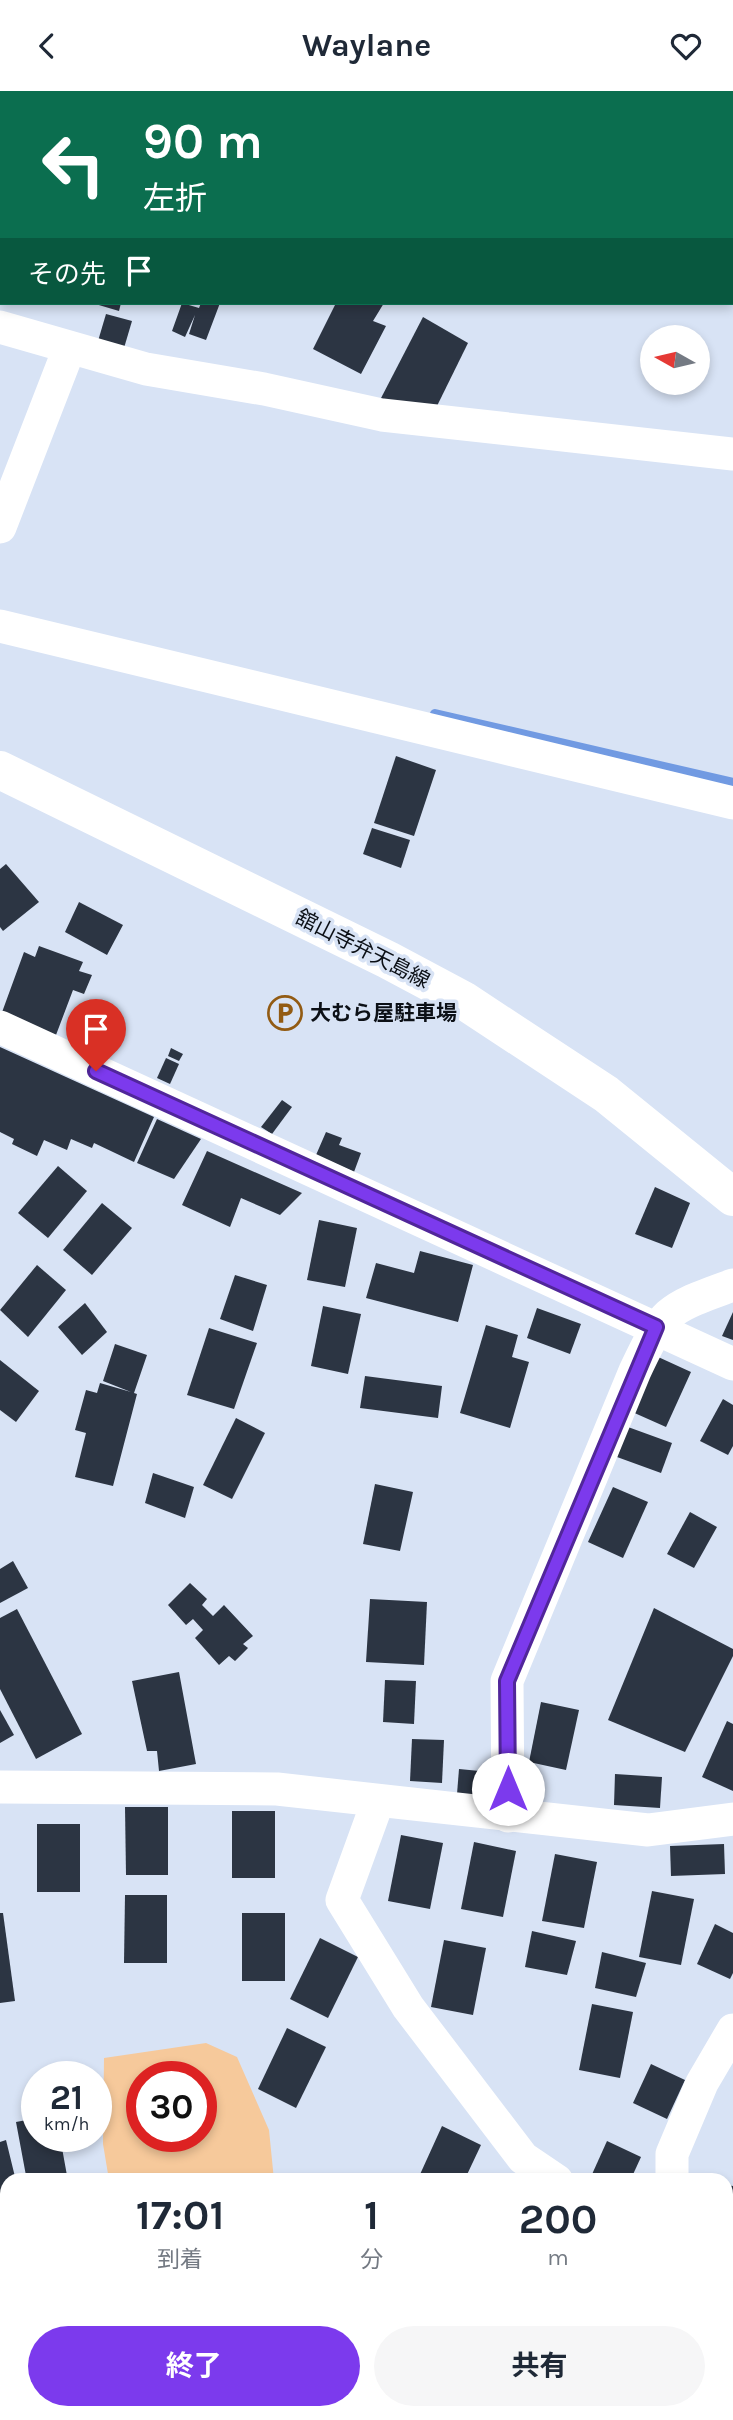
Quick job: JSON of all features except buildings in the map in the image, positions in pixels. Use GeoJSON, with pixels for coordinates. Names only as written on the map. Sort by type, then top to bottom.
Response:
{"type":"FeatureCollection","features":[{"type":"Feature","properties":{"kind":"main road","name":"舘山寺弁天島線"},"geometry":{"type":"LineString","coordinates":[[0,770],[388,960],[463,1000],[606,1094],[733,1197]]}},
{"type":"Feature","properties":{"kind":"street"},"geometry":{"type":"LineString","coordinates":[[0,327],[146,369],[264,389],[382,415],[733,454]]}},
{"type":"Feature","properties":{"kind":"street"},"geometry":{"type":"LineString","coordinates":[[0,527],[69,349]]}},
{"type":"Feature","properties":{"kind":"street"},"geometry":{"type":"LineString","coordinates":[[0,627],[733,803]]}},
{"type":"Feature","properties":{"kind":"street"},"geometry":{"type":"LineString","coordinates":[[0,1027],[733,1364]]}},
{"type":"Feature","properties":{"kind":"street"},"geometry":{"type":"LineString","coordinates":[[508,1816],[507,1681],[656,1327],[677,1305],[733,1285]]}},
{"type":"Feature","properties":{"kind":"street"},"geometry":{"type":"LineString","coordinates":[[0,1787],[277,1790],[648,1830],[733,1819]]}},
{"type":"Feature","properties":{"kind":"street"},"geometry":{"type":"LineString","coordinates":[[378,1801],[342,1900],[408,2007],[523,2158],[545,2173]]}},
{"type":"Feature","properties":{"kind":"street"},"geometry":{"type":"LineString","coordinates":[[672,2173],[672,2154],[702,2083],[733,2030]]}},
{"type":"Feature","properties":{"kind":"shaded area"},"geometry":{"type":"Polygon","coordinates":[[[206,2043],[237,2057],[269,2130],[273,2173],[108,2173],[104,2152],[112,2152],[112,2061],[104,2061],[104,2058],[206,2043]]]}},
{"type":"Feature","properties":{"kind":"waterway"},"geometry":{"type":"LineString","coordinates":[[435,714],[733,783]]}},
{"type":"Feature","properties":{"kind":"place","name":"大むら屋駐車場"},"geometry":{"type":"Point","coordinates":[285,1013]}},
{"type":"Feature","properties":{"kind":"route"},"geometry":{"type":"LineString","coordinates":[[96,1071],[656,1327],[635,1371],[507,1681],[508,1789]]}}]}
